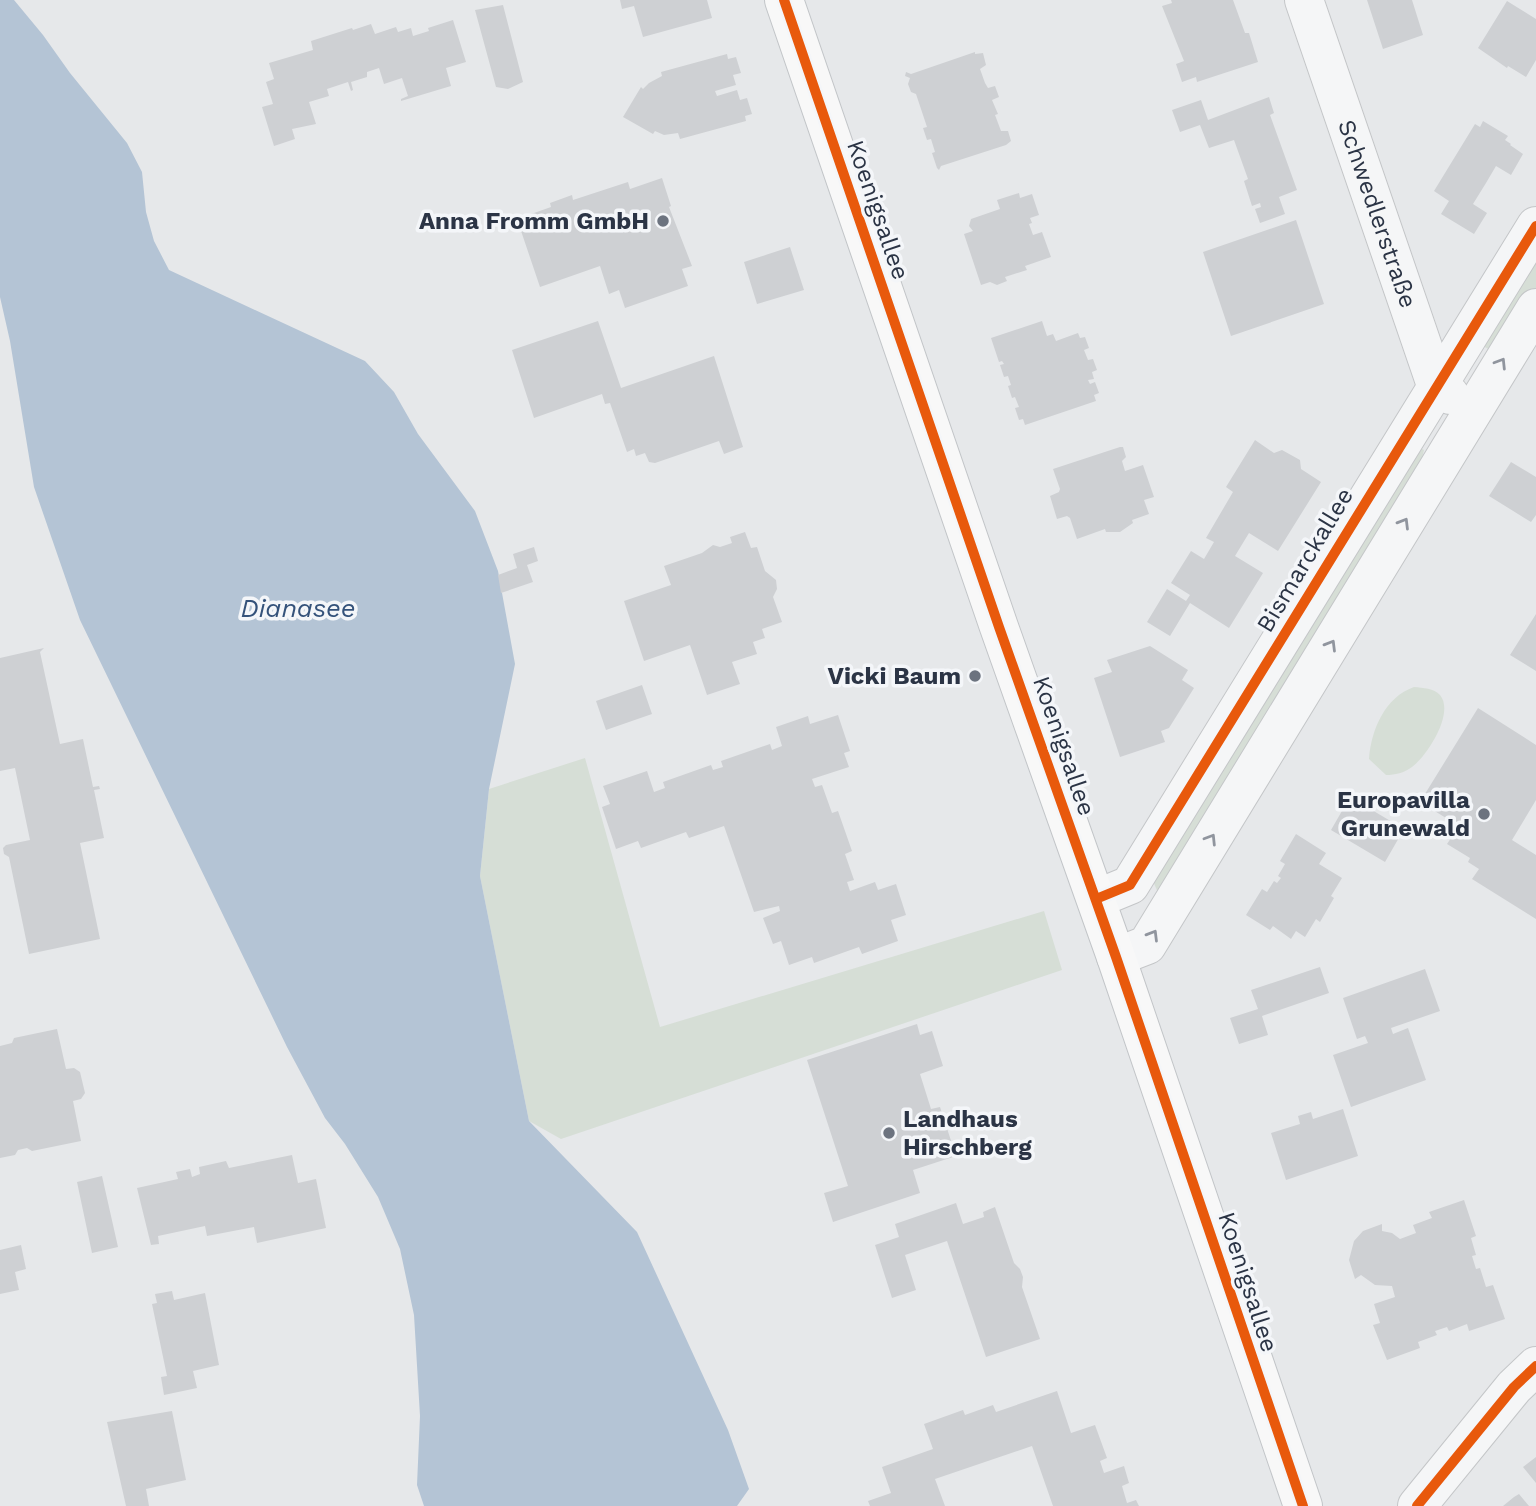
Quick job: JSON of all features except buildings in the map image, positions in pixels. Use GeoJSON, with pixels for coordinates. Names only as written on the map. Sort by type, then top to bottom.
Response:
{"type":"FeatureCollection","features":[{"type":"Feature","properties":{"kind":"main road","name":"Koenigsallee"},"geometry":{"type":"LineString","coordinates":[[784,0],[1303,1506]]}},
{"type":"Feature","properties":{"kind":"street","name":"Schwedlerstraße"},"geometry":{"type":"LineString","coordinates":[[1304,0],[1436,385]]}},
{"type":"Feature","properties":{"kind":"street","name":"Bismarckallee"},"geometry":{"type":"LineString","coordinates":[[1096,899],[1130,885],[1536,226]]}},
{"type":"Feature","properties":{"kind":"street"},"geometry":{"type":"LineString","coordinates":[[1116,957],[1147,945],[1536,308]]}},
{"type":"Feature","properties":{"kind":"street"},"geometry":{"type":"LineString","coordinates":[[1436,385],[1472,410]]}},
{"type":"Feature","properties":{"kind":"street"},"geometry":{"type":"LineString","coordinates":[[1417,1506],[1514,1387],[1536,1366]]}},
{"type":"Feature","properties":{"kind":"shaded area"},"geometry":{"type":"Polygon","coordinates":[[[1536,256],[1536,288],[1496,353],[1481,345],[1536,256]]]}},
{"type":"Feature","properties":{"kind":"shaded area"},"geometry":{"type":"Polygon","coordinates":[[[1420,448],[1424,450],[1419,472],[1160,897],[1152,879],[1420,448]]]}},
{"type":"Feature","properties":{"kind":"shaded area"},"geometry":{"type":"Polygon","coordinates":[[[1414,687],[1432,690],[1440,695],[1444,703],[1442,723],[1425,754],[1412,767],[1403,772],[1386,775],[1369,759],[1376,726],[1395,698],[1414,687]]]}},
{"type":"Feature","properties":{"kind":"shaded area"},"geometry":{"type":"Polygon","coordinates":[[[585,758],[660,1027],[1044,911],[1062,970],[561,1139],[529,1121],[480,876],[489,789],[585,758]]]}},
{"type":"Feature","properties":{"kind":"water","name":"Dianasee"},"geometry":{"type":"Polygon","coordinates":[[[0,0],[14,0],[127,143],[142,172],[146,212],[154,241],[169,270],[365,361],[394,392],[418,434],[475,511],[498,571],[515,664],[489,789],[480,876],[529,1121],[637,1232],[728,1430],[749,1489],[737,1506],[424,1506],[417,1485],[420,1416],[414,1315],[400,1249],[378,1197],[345,1144],[325,1118],[287,1047],[80,620],[34,487],[0,297],[0,0]]]}},
{"type":"Feature","properties":{"kind":"cycle path"},"geometry":{"type":"LineString","coordinates":[[784,0],[1303,1506]]}},
{"type":"Feature","properties":{"kind":"cycle path"},"geometry":{"type":"LineString","coordinates":[[1096,899],[1130,885],[1536,226]]}},
{"type":"Feature","properties":{"kind":"cycle path"},"geometry":{"type":"LineString","coordinates":[[1417,1506],[1514,1387],[1536,1366]]}},
{"type":"Feature","properties":{"kind":"place","name":"Anna Fromm GmbH"},"geometry":{"type":"Point","coordinates":[663,221]}},
{"type":"Feature","properties":{"kind":"place","name":"Vicki Baum"},"geometry":{"type":"Point","coordinates":[975,676]}},
{"type":"Feature","properties":{"kind":"place","name":"Europavilla Grunewald"},"geometry":{"type":"Point","coordinates":[1484,814]}},
{"type":"Feature","properties":{"kind":"place","name":"Landhaus Hirschberg"},"geometry":{"type":"Point","coordinates":[889,1133]}}]}
